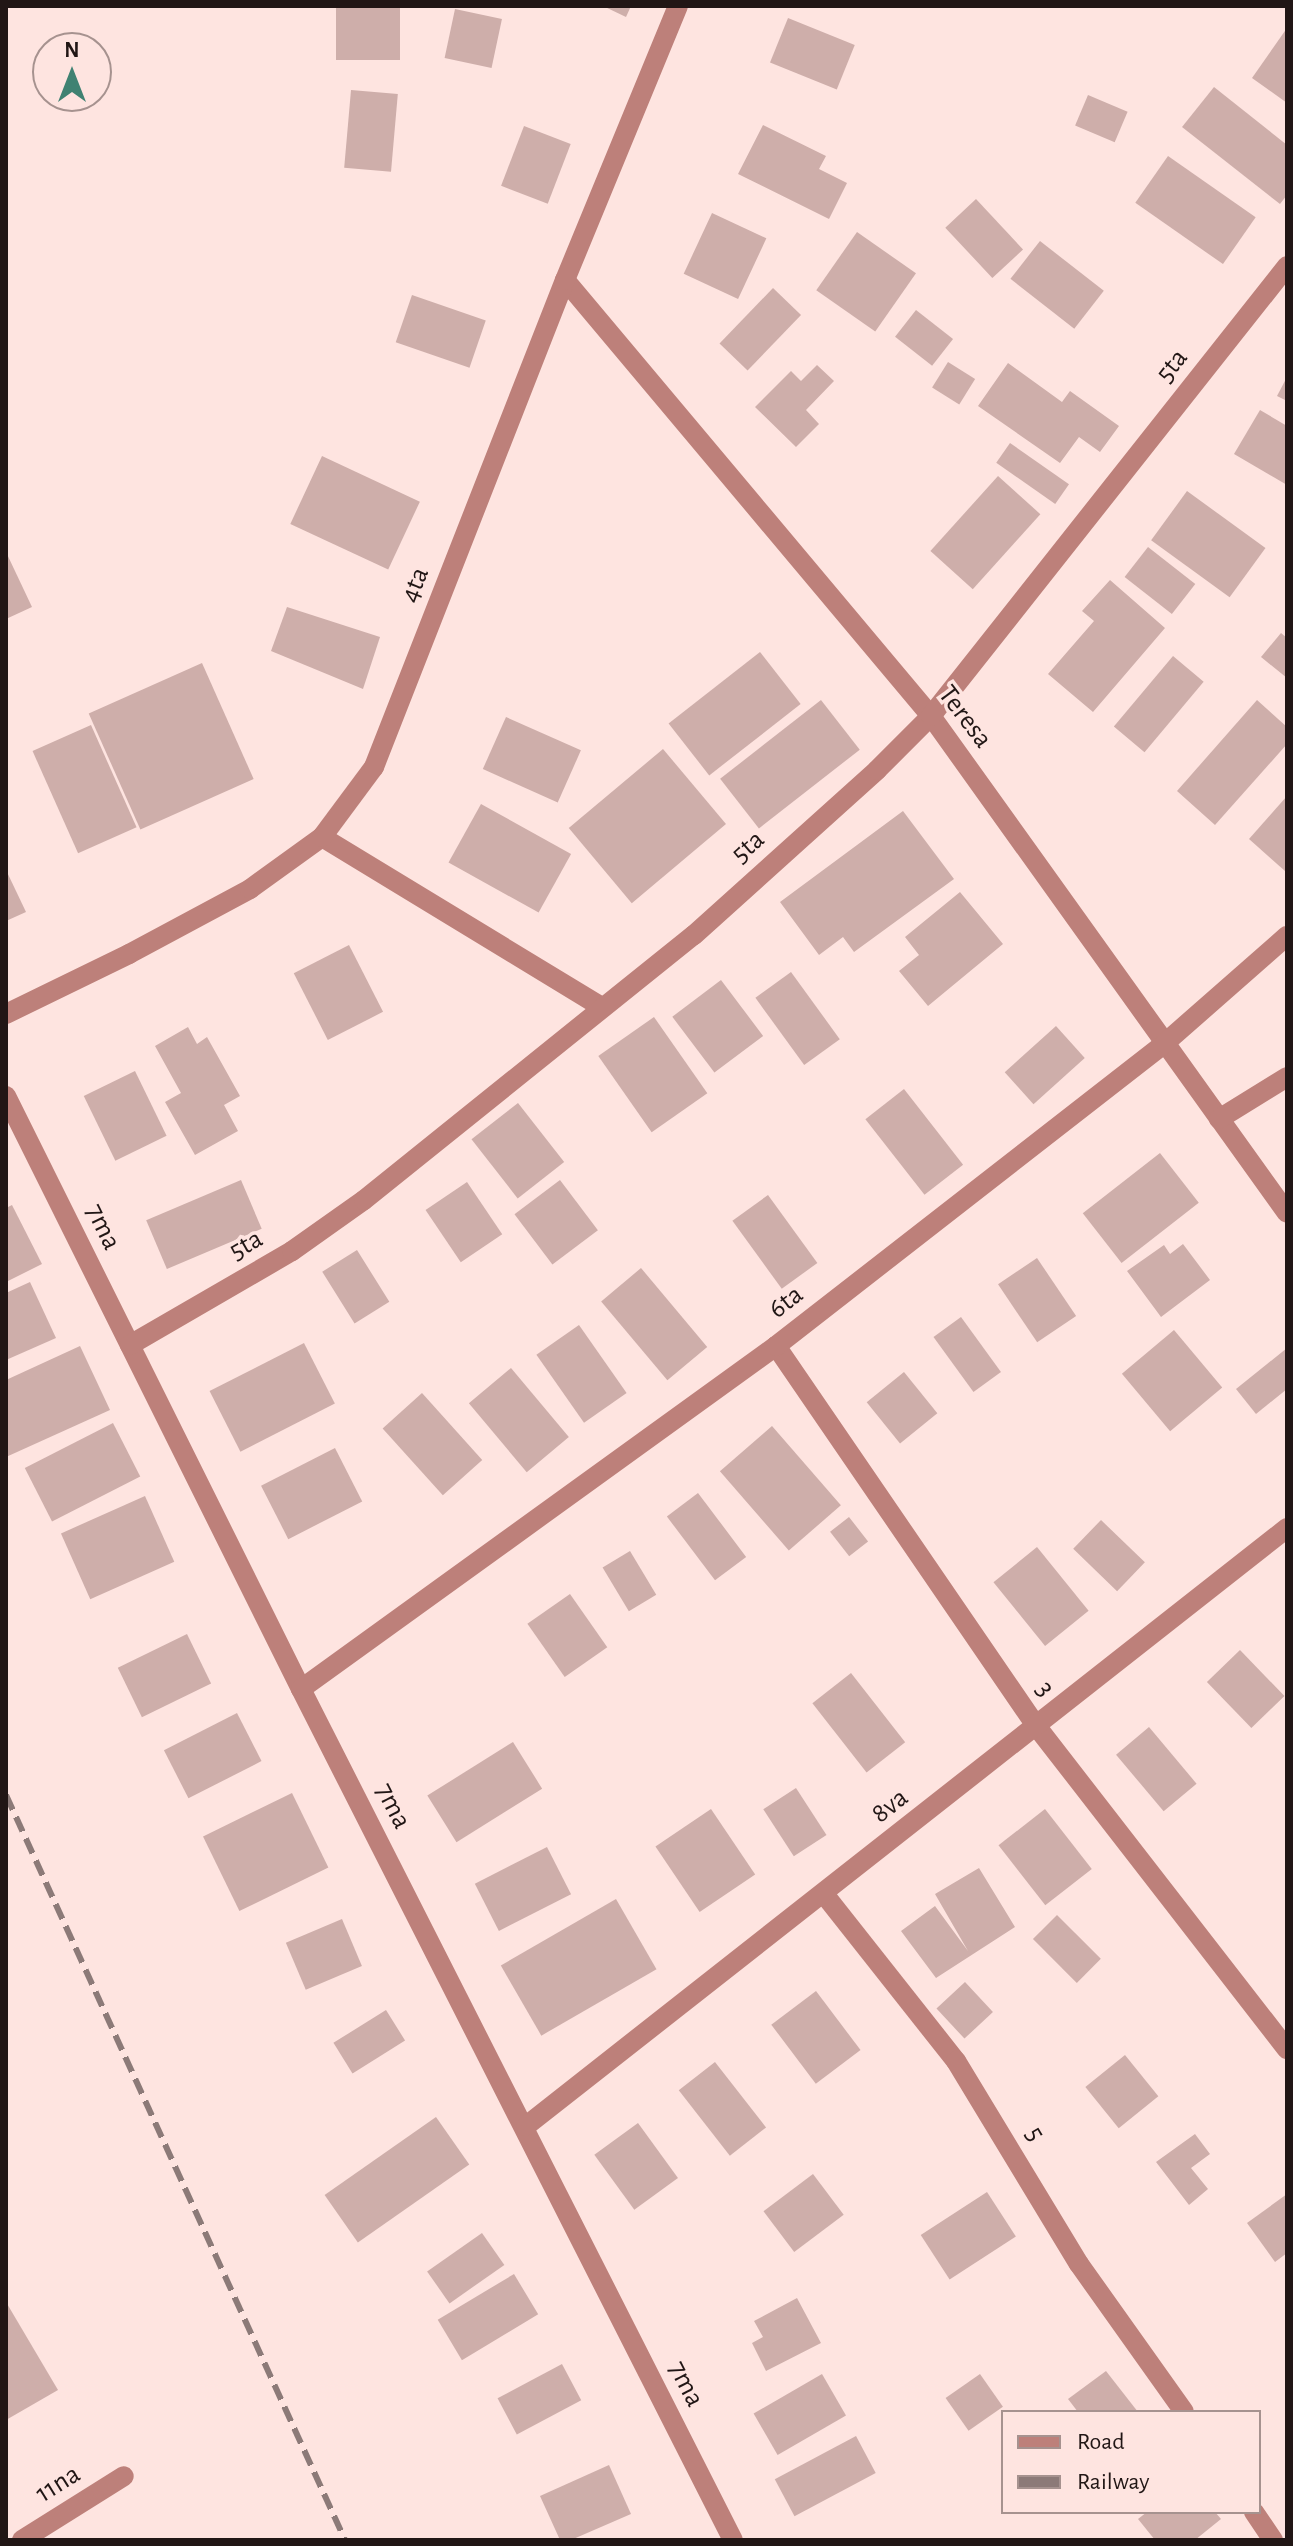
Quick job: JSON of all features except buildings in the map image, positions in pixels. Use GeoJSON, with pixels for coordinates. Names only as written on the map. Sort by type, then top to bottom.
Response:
{"type":"FeatureCollection","features":[{"type":"Feature","properties":{"kind":"street","name":"4ta"},"geometry":{"type":"LineString","coordinates":[[6,1014],[129,954],[250,889],[322,837],[374,767],[565,280],[678,6]]}},
{"type":"Feature","properties":{"kind":"street","name":"5ta"},"geometry":{"type":"LineString","coordinates":[[130,1345],[292,1251],[364,1200],[694,935],[877,770],[931,716],[1287,266]]}},
{"type":"Feature","properties":{"kind":"street","name":"Teresa"},"geometry":{"type":"LineString","coordinates":[[565,280],[931,716],[1287,1213]]}},
{"type":"Feature","properties":{"kind":"street"},"geometry":{"type":"LineString","coordinates":[[322,837],[602,1007]]}},
{"type":"Feature","properties":{"kind":"street","name":"6ta"},"geometry":{"type":"LineString","coordinates":[[301,1689],[776,1346],[1165,1043],[1287,936]]}},
{"type":"Feature","properties":{"kind":"street"},"geometry":{"type":"LineString","coordinates":[[1219,1119],[1287,1077]]}},
{"type":"Feature","properties":{"kind":"street","name":"7ma"},"geometry":{"type":"LineString","coordinates":[[6,1096],[301,1689],[526,2126],[733,2540]]}},
{"type":"Feature","properties":{"kind":"street","name":"3"},"geometry":{"type":"LineString","coordinates":[[776,1346],[1037,1727],[1287,2049]]}},
{"type":"Feature","properties":{"kind":"street","name":"8va"},"geometry":{"type":"LineString","coordinates":[[526,2126],[1287,1528]]}},
{"type":"Feature","properties":{"kind":"street","name":"5"},"geometry":{"type":"LineString","coordinates":[[824,1894],[956,2061],[1079,2264],[1183,2410]]}},
{"type":"Feature","properties":{"kind":"street","name":"11na"},"geometry":{"type":"LineString","coordinates":[[22,2540],[124,2476]]}},
{"type":"Feature","properties":{"kind":"street"},"geometry":{"type":"LineString","coordinates":[[1255,2514],[1273,2540]]}},
{"type":"Feature","properties":{"kind":"railway"},"geometry":{"type":"LineString","coordinates":[[6,1795],[345,2540]]}}]}
